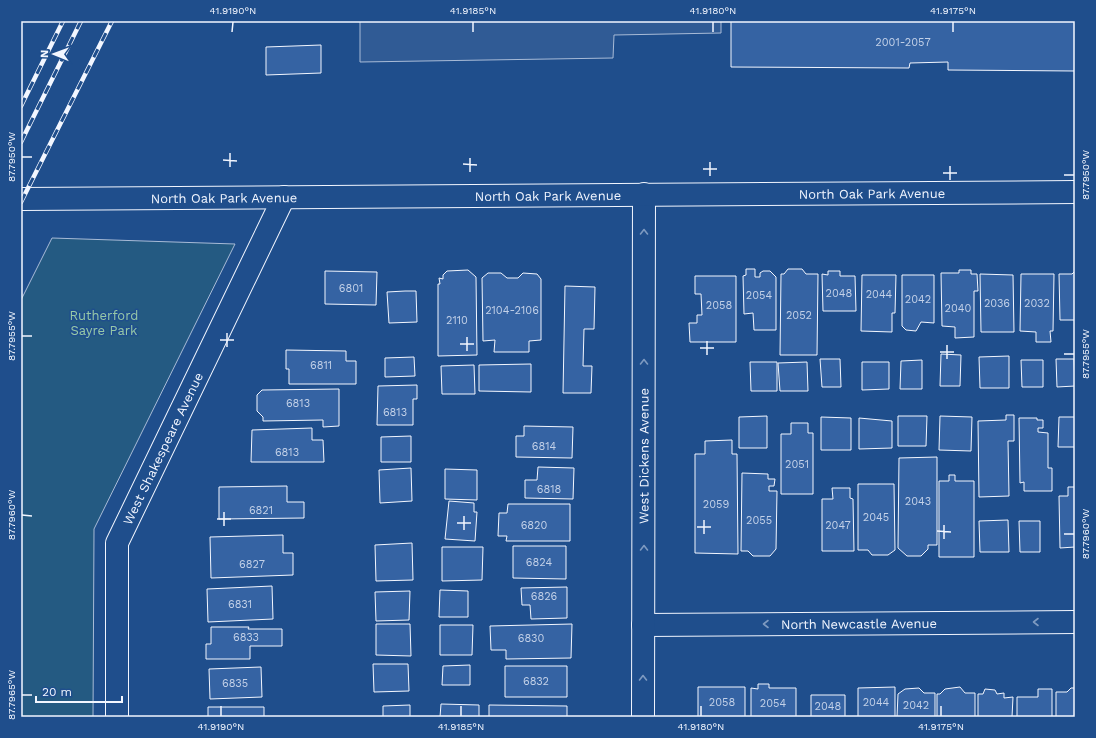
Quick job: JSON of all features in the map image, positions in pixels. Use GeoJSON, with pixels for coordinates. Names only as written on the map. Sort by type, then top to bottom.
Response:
{"type":"FeatureCollection","features":[{"type":"Feature","properties":{"kind":"street","name":"North Oak Park Avenue"},"geometry":{"type":"LineString","coordinates":[[21,199],[284,196],[1075,192]]}},
{"type":"Feature","properties":{"kind":"street","name":"West Dickens Avenue"},"geometry":{"type":"LineString","coordinates":[[643,717],[644,194]]}},
{"type":"Feature","properties":{"kind":"street","name":"West Shakespeare Avenue"},"geometry":{"type":"LineString","coordinates":[[117,717],[117,543],[284,196]]}},
{"type":"Feature","properties":{"kind":"street","name":"North Newcastle Avenue"},"geometry":{"type":"LineString","coordinates":[[643,625],[1075,622]]}},
{"type":"Feature","properties":{"kind":"green space","name":"Rutherford Sayre Park"},"geometry":{"type":"Polygon","coordinates":[[[52,238],[235,244],[94,529],[93,717],[21,717],[21,300],[52,238]]]}},
{"type":"Feature","properties":{"kind":"shaded area"},"geometry":{"type":"Polygon","coordinates":[[[360,21],[721,21],[721,33],[614,35],[613,58],[360,62],[360,21]]]}},
{"type":"Feature","properties":{"kind":"building"},"geometry":{"type":"Polygon","coordinates":[[[731,21],[1075,21],[1075,71],[948,70],[948,62],[910,63],[909,68],[731,67],[731,21]]]}},
{"type":"Feature","properties":{"kind":"building"},"geometry":{"type":"Polygon","coordinates":[[[321,45],[321,73],[266,75],[266,47],[321,45]]]}},
{"type":"Feature","properties":{"kind":"building"},"geometry":{"type":"Polygon","coordinates":[[[746,269],[755,269],[755,277],[760,277],[760,273],[763,271],[770,271],[776,277],[776,330],[754,330],[753,313],[744,314],[743,276],[746,275],[746,269]]]}},
{"type":"Feature","properties":{"kind":"building"},"geometry":{"type":"Polygon","coordinates":[[[788,269],[802,269],[806,274],[818,274],[817,355],[780,355],[781,274],[784,274],[788,269]]]}},
{"type":"Feature","properties":{"kind":"building"},"geometry":{"type":"Polygon","coordinates":[[[468,270],[476,277],[477,355],[438,356],[439,278],[443,279],[443,275],[447,271],[468,270]]]}},
{"type":"Feature","properties":{"kind":"building"},"geometry":{"type":"Polygon","coordinates":[[[959,270],[971,270],[971,274],[977,274],[978,291],[974,291],[974,337],[955,338],[955,327],[942,326],[941,273],[959,273],[959,270]]]}},
{"type":"Feature","properties":{"kind":"building"},"geometry":{"type":"Polygon","coordinates":[[[325,271],[377,272],[376,305],[325,304],[325,271]]]}},
{"type":"Feature","properties":{"kind":"building"},"geometry":{"type":"Polygon","coordinates":[[[828,271],[840,271],[840,276],[855,276],[856,311],[823,311],[822,274],[828,275],[828,271]]]}},
{"type":"Feature","properties":{"kind":"building"},"geometry":{"type":"Polygon","coordinates":[[[1075,271],[1075,320],[1060,320],[1059,274],[1072,274],[1075,271]]]}},
{"type":"Feature","properties":{"kind":"building"},"geometry":{"type":"Polygon","coordinates":[[[488,273],[501,273],[507,278],[518,278],[523,273],[537,274],[541,279],[541,340],[529,341],[529,352],[494,352],[495,340],[483,341],[482,278],[488,273]]]}},
{"type":"Feature","properties":{"kind":"building"},"geometry":{"type":"Polygon","coordinates":[[[980,274],[1013,275],[1014,332],[981,332],[980,274]]]}},
{"type":"Feature","properties":{"kind":"building"},"geometry":{"type":"Polygon","coordinates":[[[1021,274],[1054,274],[1053,331],[1050,331],[1051,342],[1036,342],[1036,332],[1020,331],[1021,274]]]}},
{"type":"Feature","properties":{"kind":"building"},"geometry":{"type":"Polygon","coordinates":[[[862,275],[896,275],[895,313],[892,313],[892,332],[861,331],[862,275]]]}},
{"type":"Feature","properties":{"kind":"building"},"geometry":{"type":"Polygon","coordinates":[[[902,275],[934,275],[934,323],[921,322],[916,331],[906,330],[902,326],[902,275]]]}},
{"type":"Feature","properties":{"kind":"building"},"geometry":{"type":"Polygon","coordinates":[[[695,276],[736,276],[736,342],[690,342],[689,323],[697,323],[697,315],[702,315],[701,294],[695,294],[695,276]]]}},
{"type":"Feature","properties":{"kind":"building"},"geometry":{"type":"Polygon","coordinates":[[[565,286],[595,287],[594,329],[584,329],[583,366],[592,366],[591,393],[563,393],[565,286]]]}},
{"type":"Feature","properties":{"kind":"building"},"geometry":{"type":"Polygon","coordinates":[[[416,291],[417,322],[389,323],[387,292],[416,291]]]}},
{"type":"Feature","properties":{"kind":"building"},"geometry":{"type":"Polygon","coordinates":[[[286,350],[346,351],[346,361],[356,361],[356,384],[289,384],[289,369],[286,369],[286,350]]]}},
{"type":"Feature","properties":{"kind":"building"},"geometry":{"type":"Polygon","coordinates":[[[941,354],[961,355],[960,386],[940,386],[941,354]]]}},
{"type":"Feature","properties":{"kind":"building"},"geometry":{"type":"Polygon","coordinates":[[[1009,356],[1009,388],[980,388],[979,357],[1009,356]]]}},
{"type":"Feature","properties":{"kind":"building"},"geometry":{"type":"Polygon","coordinates":[[[414,357],[415,376],[385,377],[385,358],[414,357]]]}},
{"type":"Feature","properties":{"kind":"building"},"geometry":{"type":"Polygon","coordinates":[[[820,359],[840,359],[841,387],[822,387],[820,359]]]}},
{"type":"Feature","properties":{"kind":"building"},"geometry":{"type":"Polygon","coordinates":[[[1056,359],[1074,359],[1075,386],[1057,387],[1056,359]]]}},
{"type":"Feature","properties":{"kind":"building"},"geometry":{"type":"Polygon","coordinates":[[[922,360],[922,389],[900,389],[901,361],[922,360]]]}},
{"type":"Feature","properties":{"kind":"building"},"geometry":{"type":"Polygon","coordinates":[[[1021,360],[1043,360],[1043,387],[1022,387],[1021,360]]]}},
{"type":"Feature","properties":{"kind":"building"},"geometry":{"type":"Polygon","coordinates":[[[750,362],[777,362],[777,391],[751,391],[750,362]]]}},
{"type":"Feature","properties":{"kind":"building"},"geometry":{"type":"Polygon","coordinates":[[[807,362],[808,391],[780,391],[778,363],[807,362]]]}},
{"type":"Feature","properties":{"kind":"building"},"geometry":{"type":"Polygon","coordinates":[[[862,362],[889,362],[889,389],[862,390],[862,362]]]}},
{"type":"Feature","properties":{"kind":"building"},"geometry":{"type":"Polygon","coordinates":[[[531,364],[531,392],[479,391],[479,365],[531,364]]]}},
{"type":"Feature","properties":{"kind":"building"},"geometry":{"type":"Polygon","coordinates":[[[474,365],[475,394],[442,394],[441,366],[474,365]]]}},
{"type":"Feature","properties":{"kind":"building"},"geometry":{"type":"Polygon","coordinates":[[[417,385],[417,399],[413,399],[413,425],[377,425],[378,386],[417,385]]]}},
{"type":"Feature","properties":{"kind":"building"},"geometry":{"type":"Polygon","coordinates":[[[339,389],[339,426],[323,427],[323,420],[263,421],[263,417],[257,411],[257,395],[262,390],[339,389]]]}},
{"type":"Feature","properties":{"kind":"building"},"geometry":{"type":"Polygon","coordinates":[[[1006,415],[1014,415],[1014,441],[1008,441],[1009,496],[979,497],[978,421],[1006,420],[1006,415]]]}},
{"type":"Feature","properties":{"kind":"building"},"geometry":{"type":"Polygon","coordinates":[[[767,416],[767,448],[739,448],[739,417],[767,416]]]}},
{"type":"Feature","properties":{"kind":"building"},"geometry":{"type":"Polygon","coordinates":[[[898,416],[927,416],[926,446],[898,446],[898,416]]]}},
{"type":"Feature","properties":{"kind":"building"},"geometry":{"type":"Polygon","coordinates":[[[940,416],[972,417],[971,451],[939,450],[940,416]]]}},
{"type":"Feature","properties":{"kind":"building"},"geometry":{"type":"Polygon","coordinates":[[[821,417],[851,418],[851,450],[821,450],[821,417]]]}},
{"type":"Feature","properties":{"kind":"building"},"geometry":{"type":"Polygon","coordinates":[[[1059,417],[1075,417],[1075,447],[1058,447],[1059,417]]]}},
{"type":"Feature","properties":{"kind":"building"},"geometry":{"type":"Polygon","coordinates":[[[859,418],[892,421],[892,448],[859,449],[859,418]]]}},
{"type":"Feature","properties":{"kind":"building"},"geometry":{"type":"Polygon","coordinates":[[[1019,418],[1037,418],[1037,420],[1043,420],[1043,428],[1038,428],[1038,432],[1048,433],[1048,468],[1052,468],[1052,491],[1024,491],[1024,482],[1020,483],[1019,418]]]}},
{"type":"Feature","properties":{"kind":"building"},"geometry":{"type":"Polygon","coordinates":[[[791,423],[808,423],[808,433],[813,433],[813,494],[781,494],[781,434],[791,434],[791,423]]]}},
{"type":"Feature","properties":{"kind":"building"},"geometry":{"type":"Polygon","coordinates":[[[524,426],[573,427],[572,458],[516,457],[516,436],[524,436],[524,426]]]}},
{"type":"Feature","properties":{"kind":"building"},"geometry":{"type":"Polygon","coordinates":[[[312,428],[312,440],[323,440],[324,462],[251,462],[252,430],[312,428]]]}},
{"type":"Feature","properties":{"kind":"building"},"geometry":{"type":"Polygon","coordinates":[[[411,436],[411,462],[381,462],[381,437],[411,436]]]}},
{"type":"Feature","properties":{"kind":"building"},"geometry":{"type":"Polygon","coordinates":[[[732,440],[732,454],[737,454],[738,554],[695,553],[695,454],[705,454],[705,441],[732,440]]]}},
{"type":"Feature","properties":{"kind":"building"},"geometry":{"type":"Polygon","coordinates":[[[937,457],[937,545],[928,545],[928,549],[921,556],[907,556],[898,548],[899,458],[937,457]]]}},
{"type":"Feature","properties":{"kind":"building"},"geometry":{"type":"Polygon","coordinates":[[[538,467],[574,468],[573,499],[525,498],[525,480],[537,480],[538,467]]]}},
{"type":"Feature","properties":{"kind":"building"},"geometry":{"type":"Polygon","coordinates":[[[411,468],[412,501],[380,503],[379,470],[411,468]]]}},
{"type":"Feature","properties":{"kind":"building"},"geometry":{"type":"Polygon","coordinates":[[[445,469],[477,470],[477,500],[445,499],[445,469]]]}},
{"type":"Feature","properties":{"kind":"building"},"geometry":{"type":"Polygon","coordinates":[[[742,473],[768,474],[768,479],[775,479],[774,486],[769,486],[769,491],[777,491],[776,549],[770,556],[753,556],[748,551],[741,551],[742,473]]]}},
{"type":"Feature","properties":{"kind":"building"},"geometry":{"type":"Polygon","coordinates":[[[949,475],[955,475],[955,481],[974,481],[974,557],[939,557],[939,481],[949,481],[949,475]]]}},
{"type":"Feature","properties":{"kind":"building"},"geometry":{"type":"Polygon","coordinates":[[[858,484],[894,484],[895,550],[888,555],[872,555],[868,550],[858,550],[858,484]]]}},
{"type":"Feature","properties":{"kind":"building"},"geometry":{"type":"Polygon","coordinates":[[[287,486],[287,502],[304,502],[304,518],[219,519],[219,487],[287,486]]]}},
{"type":"Feature","properties":{"kind":"building"},"geometry":{"type":"Polygon","coordinates":[[[1068,487],[1075,487],[1075,547],[1060,548],[1059,496],[1068,496],[1068,487]]]}},
{"type":"Feature","properties":{"kind":"building"},"geometry":{"type":"Polygon","coordinates":[[[832,488],[850,488],[850,498],[853,499],[854,551],[822,551],[822,499],[833,499],[832,488]]]}},
{"type":"Feature","properties":{"kind":"building"},"geometry":{"type":"Polygon","coordinates":[[[449,501],[474,503],[474,512],[477,512],[475,541],[445,539],[449,501]]]}},
{"type":"Feature","properties":{"kind":"building"},"geometry":{"type":"Polygon","coordinates":[[[508,504],[570,504],[570,541],[506,541],[507,536],[498,536],[499,513],[507,513],[508,504]]]}},
{"type":"Feature","properties":{"kind":"building"},"geometry":{"type":"Polygon","coordinates":[[[1008,520],[1009,552],[980,552],[979,521],[1008,520]]]}},
{"type":"Feature","properties":{"kind":"building"},"geometry":{"type":"Polygon","coordinates":[[[1019,521],[1040,521],[1040,552],[1020,552],[1019,521]]]}},
{"type":"Feature","properties":{"kind":"building"},"geometry":{"type":"Polygon","coordinates":[[[283,535],[283,553],[293,553],[293,575],[211,578],[210,537],[283,535]]]}},
{"type":"Feature","properties":{"kind":"building"},"geometry":{"type":"Polygon","coordinates":[[[412,543],[413,580],[376,581],[375,545],[412,543]]]}},
{"type":"Feature","properties":{"kind":"building"},"geometry":{"type":"Polygon","coordinates":[[[513,546],[566,546],[566,579],[513,578],[513,546]]]}},
{"type":"Feature","properties":{"kind":"building"},"geometry":{"type":"Polygon","coordinates":[[[442,547],[483,547],[482,580],[442,581],[442,547]]]}},
{"type":"Feature","properties":{"kind":"building"},"geometry":{"type":"Polygon","coordinates":[[[272,586],[273,619],[208,622],[207,589],[272,586]]]}},
{"type":"Feature","properties":{"kind":"building"},"geometry":{"type":"Polygon","coordinates":[[[567,587],[567,618],[531,619],[530,605],[522,605],[521,588],[567,587]]]}},
{"type":"Feature","properties":{"kind":"building"},"geometry":{"type":"Polygon","coordinates":[[[440,590],[468,591],[468,617],[439,617],[440,590]]]}},
{"type":"Feature","properties":{"kind":"building"},"geometry":{"type":"Polygon","coordinates":[[[410,591],[409,620],[376,621],[375,592],[410,591]]]}},
{"type":"Feature","properties":{"kind":"building"},"geometry":{"type":"Polygon","coordinates":[[[376,624],[410,624],[411,656],[376,655],[376,624]]]}},
{"type":"Feature","properties":{"kind":"building"},"geometry":{"type":"Polygon","coordinates":[[[572,624],[571,658],[506,659],[506,650],[491,650],[490,626],[572,624]]]}},
{"type":"Feature","properties":{"kind":"building"},"geometry":{"type":"Polygon","coordinates":[[[440,625],[473,625],[472,655],[440,655],[440,625]]]}},
{"type":"Feature","properties":{"kind":"building"},"geometry":{"type":"Polygon","coordinates":[[[211,627],[282,629],[282,646],[250,646],[250,659],[206,659],[206,644],[211,644],[211,627]]]}},
{"type":"Feature","properties":{"kind":"building"},"geometry":{"type":"Polygon","coordinates":[[[373,664],[408,664],[409,691],[374,692],[373,664]]]}},
{"type":"Feature","properties":{"kind":"building"},"geometry":{"type":"Polygon","coordinates":[[[470,665],[470,685],[442,685],[443,666],[470,665]]]}},
{"type":"Feature","properties":{"kind":"building"},"geometry":{"type":"Polygon","coordinates":[[[505,666],[567,666],[567,697],[505,697],[505,666]]]}},
{"type":"Feature","properties":{"kind":"building"},"geometry":{"type":"Polygon","coordinates":[[[261,667],[262,697],[210,699],[209,669],[261,667]]]}},
{"type":"Feature","properties":{"kind":"building"},"geometry":{"type":"Polygon","coordinates":[[[758,684],[769,684],[769,688],[796,688],[796,717],[751,717],[751,688],[758,689],[758,684]]]}},
{"type":"Feature","properties":{"kind":"building"},"geometry":{"type":"Polygon","coordinates":[[[698,687],[745,687],[745,717],[698,717],[698,687]]]}},
{"type":"Feature","properties":{"kind":"building"},"geometry":{"type":"Polygon","coordinates":[[[895,687],[895,717],[858,717],[858,688],[895,687]]]}},
{"type":"Feature","properties":{"kind":"building"},"geometry":{"type":"Polygon","coordinates":[[[960,687],[965,693],[975,693],[975,717],[937,717],[937,694],[940,694],[945,689],[960,687]]]}},
{"type":"Feature","properties":{"kind":"building"},"geometry":{"type":"Polygon","coordinates":[[[919,688],[924,693],[935,693],[935,717],[897,717],[898,694],[905,689],[919,688]]]}},
{"type":"Feature","properties":{"kind":"building"},"geometry":{"type":"Polygon","coordinates":[[[1071,688],[1075,688],[1075,717],[1056,717],[1056,692],[1067,692],[1071,688]]]}},
{"type":"Feature","properties":{"kind":"building"},"geometry":{"type":"Polygon","coordinates":[[[985,689],[995,690],[997,694],[1004,693],[1004,698],[1013,697],[1012,717],[978,717],[978,694],[983,694],[985,689]]]}},
{"type":"Feature","properties":{"kind":"building"},"geometry":{"type":"Polygon","coordinates":[[[1038,689],[1052,689],[1052,717],[1017,717],[1017,697],[1038,697],[1038,689]]]}},
{"type":"Feature","properties":{"kind":"building"},"geometry":{"type":"Polygon","coordinates":[[[811,695],[845,695],[845,717],[811,717],[811,695]]]}},
{"type":"Feature","properties":{"kind":"building"},"geometry":{"type":"Polygon","coordinates":[[[441,704],[479,705],[479,717],[440,717],[441,704]]]}},
{"type":"Feature","properties":{"kind":"building"},"geometry":{"type":"Polygon","coordinates":[[[410,705],[410,717],[383,717],[383,706],[410,705]]]}},
{"type":"Feature","properties":{"kind":"building"},"geometry":{"type":"Polygon","coordinates":[[[489,705],[567,706],[567,717],[489,717],[489,705]]]}},
{"type":"Feature","properties":{"kind":"building"},"geometry":{"type":"Polygon","coordinates":[[[208,707],[264,707],[264,717],[208,717],[208,707]]]}},
{"type":"Feature","properties":{"kind":"railway"},"geometry":{"type":"LineString","coordinates":[[21,106],[63,21]]}},
{"type":"Feature","properties":{"kind":"railway"},"geometry":{"type":"LineString","coordinates":[[21,142],[81,21]]}},
{"type":"Feature","properties":{"kind":"railway"},"geometry":{"type":"LineString","coordinates":[[21,202],[112,21]]}}]}
